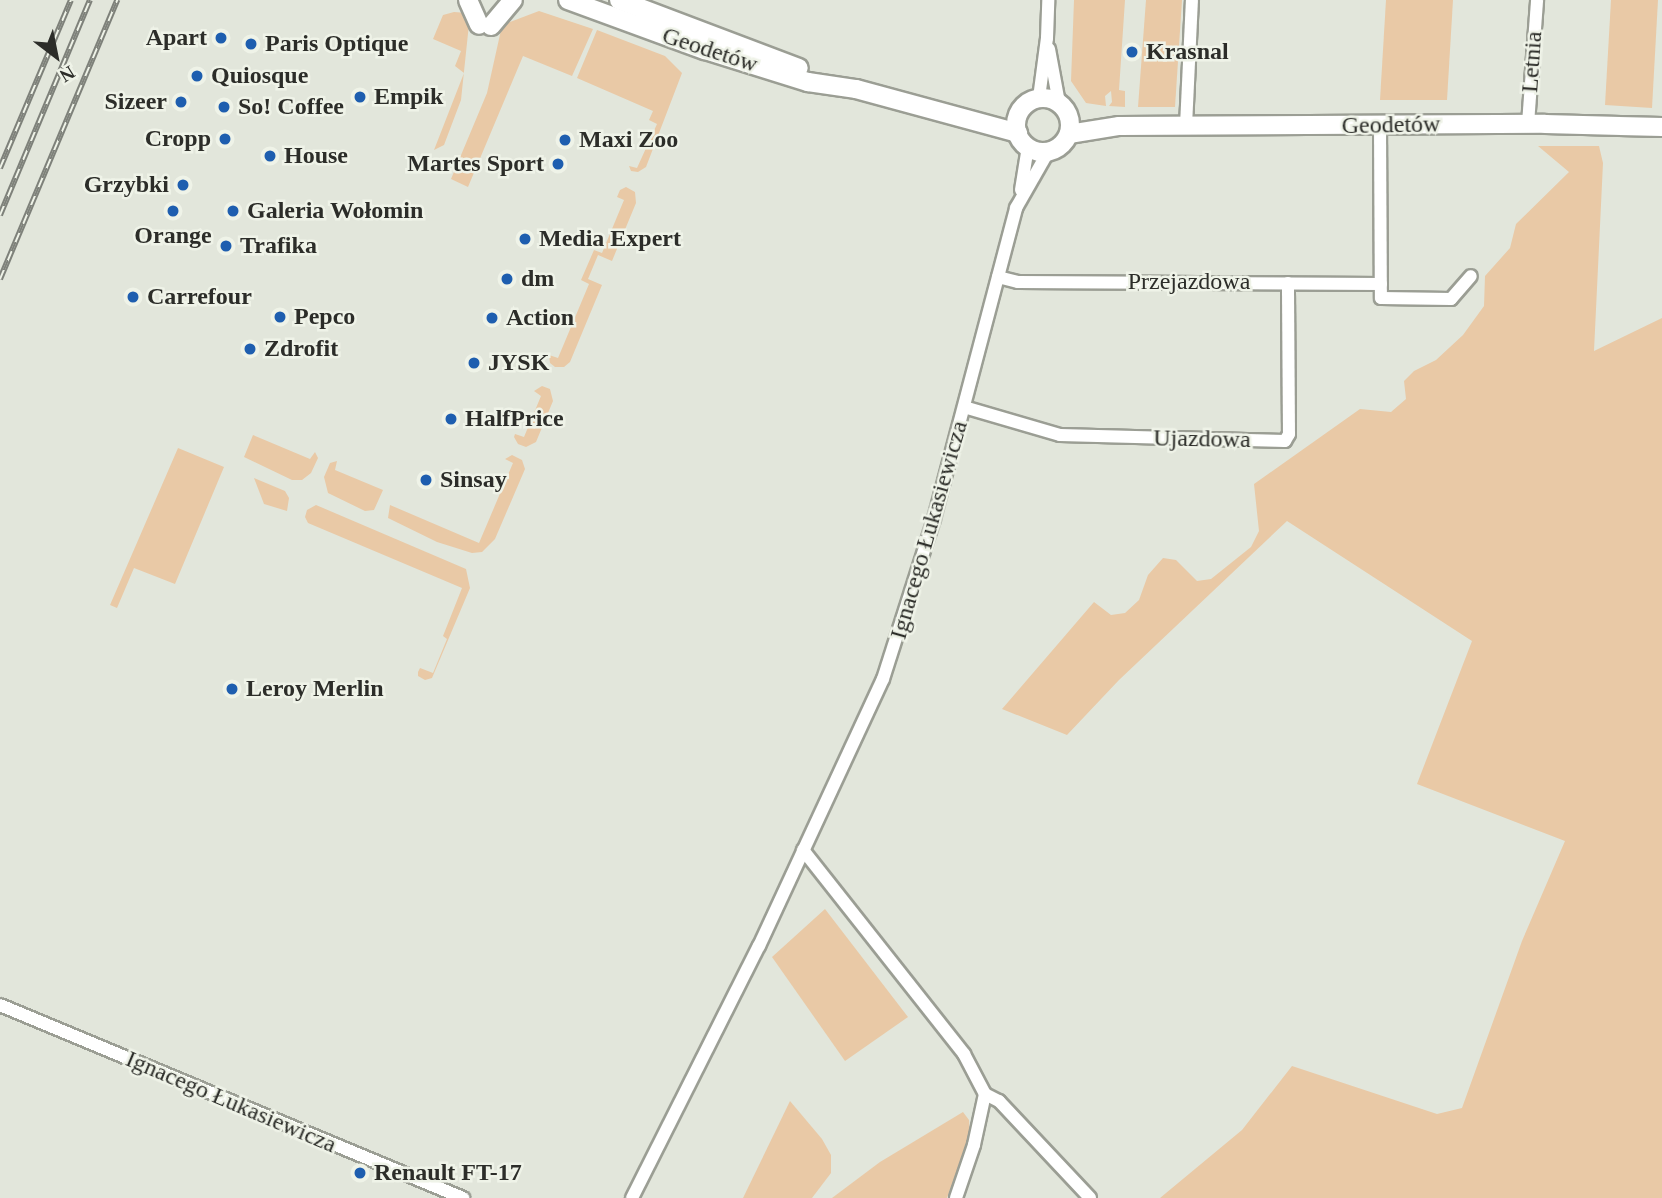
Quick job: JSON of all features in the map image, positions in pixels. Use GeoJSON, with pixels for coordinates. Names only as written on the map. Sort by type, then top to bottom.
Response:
{"type":"FeatureCollection","features":[{"type":"Feature","properties":{"kind":"main road"},"geometry":{"type":"LineString","coordinates":[[468,0],[485,26],[513,0]]}},
{"type":"Feature","properties":{"kind":"main road","name":"Geodetów"},"geometry":{"type":"LineString","coordinates":[[568,0],[705,50],[807,82],[856,89],[1021,132]]}},
{"type":"Feature","properties":{"kind":"main road","name":"Geodetów"},"geometry":{"type":"LineString","coordinates":[[619,0],[856,89]]}},
{"type":"Feature","properties":{"kind":"main road"},"geometry":{"type":"LineString","coordinates":[[1039,98],[1063,108],[1069,134],[1061,146],[1048,152],[1021,132],[1026,104],[1039,98]]}},
{"type":"Feature","properties":{"kind":"main road","name":"Geodetów"},"geometry":{"type":"LineString","coordinates":[[1063,108],[1119,126]]}},
{"type":"Feature","properties":{"kind":"main road","name":"Geodetów"},"geometry":{"type":"LineString","coordinates":[[1069,134],[1119,126],[1528,124],[1662,127]]}},
{"type":"Feature","properties":{"kind":"street"},"geometry":{"type":"LineString","coordinates":[[1039,98],[1047,38],[1048,0]]}},
{"type":"Feature","properties":{"kind":"street"},"geometry":{"type":"LineString","coordinates":[[1186,126],[1192,0]]}},
{"type":"Feature","properties":{"kind":"street","name":"Letnia"},"geometry":{"type":"LineString","coordinates":[[1528,124],[1536,0]]}},
{"type":"Feature","properties":{"kind":"street"},"geometry":{"type":"LineString","coordinates":[[1047,38],[1063,108]]}},
{"type":"Feature","properties":{"kind":"street"},"geometry":{"type":"LineString","coordinates":[[1380,126],[1381,298],[1451,299],[1471,276]]}},
{"type":"Feature","properties":{"kind":"street","name":"Ignacego Łukasiewicza"},"geometry":{"type":"LineString","coordinates":[[632,1198],[759,946],[851,752],[894,652],[934,519],[1020,197],[1021,132]]}},
{"type":"Feature","properties":{"kind":"street","name":"Ignacego Łukasiewicza"},"geometry":{"type":"LineString","coordinates":[[1020,197],[1048,152]]}},
{"type":"Feature","properties":{"kind":"street","name":"Przejazdowa"},"geometry":{"type":"LineString","coordinates":[[998,277],[1018,282],[1381,284]]}},
{"type":"Feature","properties":{"kind":"street","name":"Ujazdowa"},"geometry":{"type":"LineString","coordinates":[[964,407],[1060,435],[1285,441],[1289,434],[1288,283]]}},
{"type":"Feature","properties":{"kind":"street"},"geometry":{"type":"LineString","coordinates":[[803,850],[964,1054],[985,1094],[999,1101],[1090,1198]]}},
{"type":"Feature","properties":{"kind":"street","name":"Ignacego Łukasiewicza"},"geometry":{"type":"LineString","coordinates":[[0,1005],[463,1198]]}},
{"type":"Feature","properties":{"kind":"street"},"geometry":{"type":"LineString","coordinates":[[956,1198],[974,1145],[985,1094]]}},
{"type":"Feature","properties":{"kind":"shaded area"},"geometry":{"type":"Polygon","coordinates":[[[1074,0],[1125,0],[1119,90],[1125,91],[1125,107],[1109,106],[1112,102],[1111,91],[1105,96],[1106,106],[1086,103],[1071,81],[1074,0]]]}},
{"type":"Feature","properties":{"kind":"shaded area"},"geometry":{"type":"Polygon","coordinates":[[[1146,0],[1182,0],[1175,107],[1138,107],[1146,0]]]}},
{"type":"Feature","properties":{"kind":"shaded area"},"geometry":{"type":"Polygon","coordinates":[[[1386,0],[1453,0],[1447,100],[1380,100],[1386,0]]]}},
{"type":"Feature","properties":{"kind":"shaded area"},"geometry":{"type":"Polygon","coordinates":[[[1611,0],[1658,0],[1652,108],[1605,105],[1611,0]]]}},
{"type":"Feature","properties":{"kind":"shaded area"},"geometry":{"type":"Polygon","coordinates":[[[539,11],[593,29],[572,76],[523,56],[468,187],[451,179],[487,93],[503,21],[507,23],[539,11]]]}},
{"type":"Feature","properties":{"kind":"shaded area"},"geometry":{"type":"Polygon","coordinates":[[[467,13],[469,24],[464,73],[455,66],[461,51],[433,39],[443,15],[467,13]]]}},
{"type":"Feature","properties":{"kind":"shaded area"},"geometry":{"type":"Polygon","coordinates":[[[597,30],[665,56],[682,73],[646,167],[638,172],[631,171],[629,166],[637,168],[657,124],[649,120],[653,111],[577,78],[597,30]]]}},
{"type":"Feature","properties":{"kind":"shaded area"},"geometry":{"type":"Polygon","coordinates":[[[464,74],[461,100],[444,145],[434,150],[464,74]]]}},
{"type":"Feature","properties":{"kind":"shaded area"},"geometry":{"type":"Polygon","coordinates":[[[1538,146],[1599,146],[1603,163],[1594,351],[1662,318],[1662,1198],[1160,1198],[1242,1130],[1292,1066],[1437,1114],[1462,1108],[1522,941],[1565,841],[1417,784],[1472,641],[1287,521],[1119,680],[1067,735],[1002,709],[1094,602],[1111,615],[1125,613],[1139,600],[1148,575],[1163,558],[1176,560],[1197,581],[1211,579],[1251,547],[1259,531],[1254,484],[1360,409],[1391,412],[1406,399],[1404,381],[1414,371],[1436,360],[1463,335],[1484,306],[1485,276],[1510,248],[1516,224],[1569,172],[1538,146]]]}},
{"type":"Feature","properties":{"kind":"shaded area"},"geometry":{"type":"Polygon","coordinates":[[[626,187],[635,192],[636,203],[612,261],[598,255],[588,279],[602,285],[570,362],[564,367],[555,367],[550,363],[549,355],[558,358],[589,284],[581,280],[594,250],[602,253],[624,200],[617,197],[620,190],[626,187]]]}},
{"type":"Feature","properties":{"kind":"shaded area"},"geometry":{"type":"Polygon","coordinates":[[[542,386],[550,389],[553,401],[536,442],[526,447],[518,444],[514,437],[515,434],[524,437],[541,396],[534,391],[542,386]]]}},
{"type":"Feature","properties":{"kind":"shaded area"},"geometry":{"type":"Polygon","coordinates":[[[253,435],[310,459],[315,452],[318,458],[311,473],[302,480],[292,480],[244,457],[253,435]]]}},
{"type":"Feature","properties":{"kind":"shaded area"},"geometry":{"type":"Polygon","coordinates":[[[178,448],[224,467],[175,584],[134,568],[117,608],[110,605],[178,448]]]}},
{"type":"Feature","properties":{"kind":"shaded area"},"geometry":{"type":"Polygon","coordinates":[[[512,455],[522,460],[525,469],[495,539],[482,552],[472,553],[437,542],[388,518],[390,505],[479,543],[513,463],[505,459],[512,455]]]}},
{"type":"Feature","properties":{"kind":"shaded area"},"geometry":{"type":"Polygon","coordinates":[[[337,461],[335,470],[383,490],[374,510],[365,511],[328,493],[324,477],[330,463],[337,461]]]}},
{"type":"Feature","properties":{"kind":"shaded area"},"geometry":{"type":"Polygon","coordinates":[[[254,478],[285,491],[289,498],[287,511],[264,504],[254,478]]]}},
{"type":"Feature","properties":{"kind":"shaded area"},"geometry":{"type":"Polygon","coordinates":[[[316,505],[466,569],[470,588],[432,678],[425,680],[418,676],[418,672],[420,668],[433,673],[447,639],[443,636],[462,588],[308,523],[305,517],[307,510],[316,505]]]}},
{"type":"Feature","properties":{"kind":"shaded area"},"geometry":{"type":"Polygon","coordinates":[[[825,909],[908,1017],[845,1061],[772,957],[825,909]]]}},
{"type":"Feature","properties":{"kind":"shaded area"},"geometry":{"type":"Polygon","coordinates":[[[790,1101],[822,1139],[831,1155],[831,1173],[812,1198],[743,1198],[790,1101]]]}},
{"type":"Feature","properties":{"kind":"shaded area"},"geometry":{"type":"Polygon","coordinates":[[[963,1112],[969,1120],[970,1137],[947,1198],[832,1198],[880,1162],[963,1112]]]}},
{"type":"Feature","properties":{"kind":"railway"},"geometry":{"type":"LineString","coordinates":[[0,168],[71,0]]}},
{"type":"Feature","properties":{"kind":"railway"},"geometry":{"type":"LineString","coordinates":[[0,215],[90,0]]}},
{"type":"Feature","properties":{"kind":"railway"},"geometry":{"type":"LineString","coordinates":[[0,279],[117,0]]}},
{"type":"Feature","properties":{"kind":"place","name":"Apart"},"geometry":{"type":"Point","coordinates":[221,38]}},
{"type":"Feature","properties":{"kind":"place","name":"Paris Optique"},"geometry":{"type":"Point","coordinates":[251,44]}},
{"type":"Feature","properties":{"kind":"place","name":"Krasnal"},"geometry":{"type":"Point","coordinates":[1132,52]}},
{"type":"Feature","properties":{"kind":"place","name":"Quiosque"},"geometry":{"type":"Point","coordinates":[197,76]}},
{"type":"Feature","properties":{"kind":"place","name":"Empik"},"geometry":{"type":"Point","coordinates":[360,97]}},
{"type":"Feature","properties":{"kind":"place","name":"Sizeer"},"geometry":{"type":"Point","coordinates":[181,102]}},
{"type":"Feature","properties":{"kind":"place","name":"So! Coffee"},"geometry":{"type":"Point","coordinates":[224,107]}},
{"type":"Feature","properties":{"kind":"place","name":"Cropp"},"geometry":{"type":"Point","coordinates":[225,139]}},
{"type":"Feature","properties":{"kind":"place","name":"Maxi Zoo"},"geometry":{"type":"Point","coordinates":[565,140]}},
{"type":"Feature","properties":{"kind":"place","name":"House"},"geometry":{"type":"Point","coordinates":[270,156]}},
{"type":"Feature","properties":{"kind":"place","name":"Martes Sport"},"geometry":{"type":"Point","coordinates":[558,164]}},
{"type":"Feature","properties":{"kind":"place","name":"Grzybki"},"geometry":{"type":"Point","coordinates":[183,185]}},
{"type":"Feature","properties":{"kind":"place","name":"Orange"},"geometry":{"type":"Point","coordinates":[173,211]}},
{"type":"Feature","properties":{"kind":"place","name":"Galeria Wołomin"},"geometry":{"type":"Point","coordinates":[233,211]}},
{"type":"Feature","properties":{"kind":"place","name":"Media Expert"},"geometry":{"type":"Point","coordinates":[525,239]}},
{"type":"Feature","properties":{"kind":"place","name":"Trafika"},"geometry":{"type":"Point","coordinates":[226,246]}},
{"type":"Feature","properties":{"kind":"place","name":"dm"},"geometry":{"type":"Point","coordinates":[507,279]}},
{"type":"Feature","properties":{"kind":"place","name":"Carrefour"},"geometry":{"type":"Point","coordinates":[133,297]}},
{"type":"Feature","properties":{"kind":"place","name":"Pepco"},"geometry":{"type":"Point","coordinates":[280,317]}},
{"type":"Feature","properties":{"kind":"place","name":"Action"},"geometry":{"type":"Point","coordinates":[492,318]}},
{"type":"Feature","properties":{"kind":"place","name":"Zdrofit"},"geometry":{"type":"Point","coordinates":[250,349]}},
{"type":"Feature","properties":{"kind":"place","name":"JYSK"},"geometry":{"type":"Point","coordinates":[474,363]}},
{"type":"Feature","properties":{"kind":"place","name":"HalfPrice"},"geometry":{"type":"Point","coordinates":[451,419]}},
{"type":"Feature","properties":{"kind":"place","name":"Sinsay"},"geometry":{"type":"Point","coordinates":[426,480]}},
{"type":"Feature","properties":{"kind":"place","name":"Leroy Merlin"},"geometry":{"type":"Point","coordinates":[232,689]}},
{"type":"Feature","properties":{"kind":"place","name":"Renault FT-17"},"geometry":{"type":"Point","coordinates":[360,1173]}}]}
